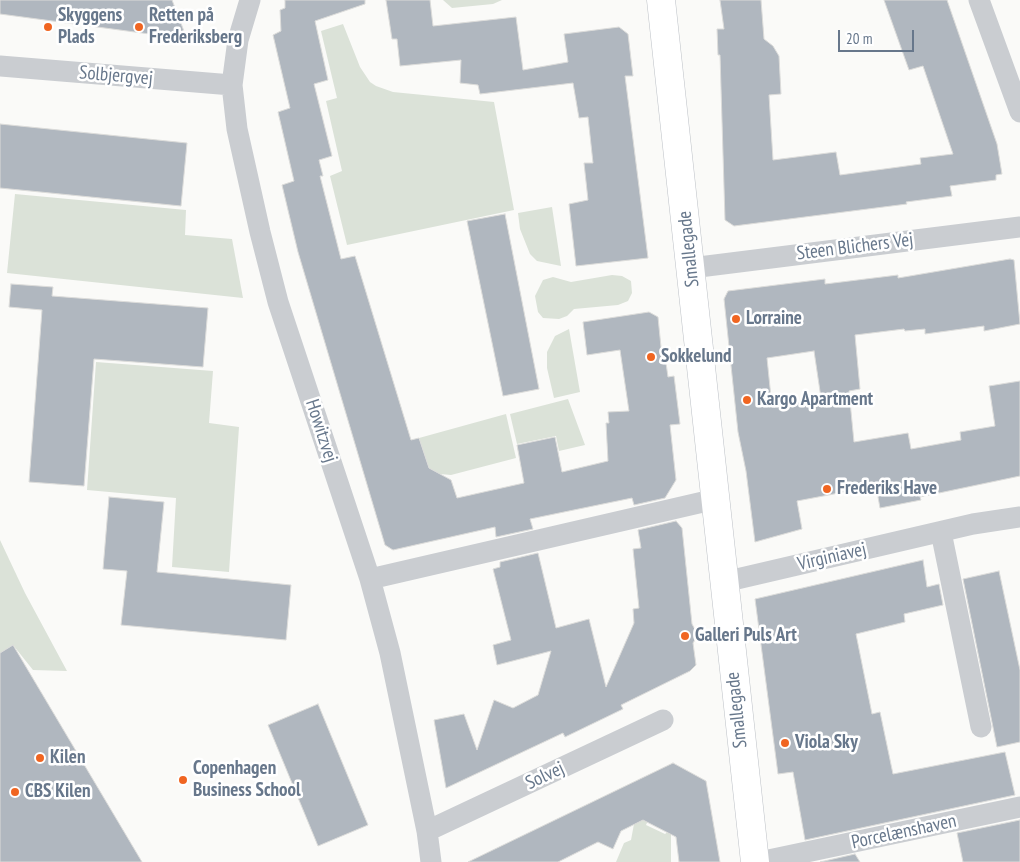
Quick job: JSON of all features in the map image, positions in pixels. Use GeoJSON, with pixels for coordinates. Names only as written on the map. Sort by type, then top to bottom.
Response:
{"type":"FeatureCollection","features":[{"type":"Feature","properties":{"kind":"street","name":"Howitzvej"},"geometry":{"type":"LineString","coordinates":[[250,0],[238,40],[232,85],[242,148],[260,232],[278,302],[370,579],[390,654],[427,831],[431,862]]}},
{"type":"Feature","properties":{"kind":"street","name":"Smallegade"},"geometry":{"type":"LineString","coordinates":[[661,0],[755,862]]}},
{"type":"Feature","properties":{"kind":"street"},"geometry":{"type":"LineString","coordinates":[[979,0],[1020,112]]}},
{"type":"Feature","properties":{"kind":"street","name":"Solbjergvej"},"geometry":{"type":"LineString","coordinates":[[0,66],[232,85]]}},
{"type":"Feature","properties":{"kind":"street","name":"Steen Blichers Vej"},"geometry":{"type":"LineString","coordinates":[[691,268],[1020,227]]}},
{"type":"Feature","properties":{"kind":"street"},"geometry":{"type":"LineString","coordinates":[[370,579],[716,499]]}},
{"type":"Feature","properties":{"kind":"street","name":"Virginiavej"},"geometry":{"type":"LineString","coordinates":[[724,582],[941,532],[1020,517]]}},
{"type":"Feature","properties":{"kind":"street"},"geometry":{"type":"LineString","coordinates":[[941,532],[981,727]]}},
{"type":"Feature","properties":{"kind":"street","name":"Solvej"},"geometry":{"type":"LineString","coordinates":[[427,831],[663,720]]}},
{"type":"Feature","properties":{"kind":"street","name":"Porcelænshaven"},"geometry":{"type":"LineString","coordinates":[[759,862],[1020,807]]}},
{"type":"Feature","properties":{"kind":"shaded area"},"geometry":{"type":"Polygon","coordinates":[[[443,0],[502,0],[493,4],[452,8],[443,0]]]}},
{"type":"Feature","properties":{"kind":"shaded area"},"geometry":{"type":"Polygon","coordinates":[[[343,24],[360,67],[370,82],[376,86],[393,92],[494,102],[514,210],[347,245],[330,176],[342,171],[326,101],[337,98],[321,31],[343,24]]]}},
{"type":"Feature","properties":{"kind":"shaded area"},"geometry":{"type":"Polygon","coordinates":[[[15,194],[186,210],[185,235],[232,239],[243,298],[7,273],[15,194]]]}},
{"type":"Feature","properties":{"kind":"shaded area"},"geometry":{"type":"Polygon","coordinates":[[[552,207],[561,266],[537,261],[530,254],[520,229],[518,213],[552,207]]]}},
{"type":"Feature","properties":{"kind":"shaded area"},"geometry":{"type":"Polygon","coordinates":[[[612,275],[622,276],[631,281],[632,293],[628,301],[618,305],[574,309],[567,316],[559,319],[543,318],[538,312],[535,296],[543,280],[553,277],[571,282],[612,275]]]}},
{"type":"Feature","properties":{"kind":"shaded area"},"geometry":{"type":"Polygon","coordinates":[[[569,329],[580,392],[554,398],[547,368],[547,352],[555,336],[569,329]]]}},
{"type":"Feature","properties":{"kind":"shaded area"},"geometry":{"type":"Polygon","coordinates":[[[96,362],[213,371],[209,423],[239,427],[229,572],[172,567],[176,498],[87,490],[96,362]]]}},
{"type":"Feature","properties":{"kind":"shaded area"},"geometry":{"type":"Polygon","coordinates":[[[568,399],[585,445],[559,451],[556,436],[517,444],[510,414],[568,399]]]}},
{"type":"Feature","properties":{"kind":"shaded area"},"geometry":{"type":"Polygon","coordinates":[[[506,414],[516,458],[451,475],[440,474],[429,468],[419,438],[506,414]]]}},
{"type":"Feature","properties":{"kind":"shaded area"},"geometry":{"type":"Polygon","coordinates":[[[0,540],[25,593],[67,671],[33,670],[13,645],[0,653],[0,540]]]}},
{"type":"Feature","properties":{"kind":"shaded area"},"geometry":{"type":"Polygon","coordinates":[[[650,816],[646,825],[665,834],[671,829],[671,862],[616,862],[624,843],[631,840],[634,824],[650,816]]]}},
{"type":"Feature","properties":{"kind":"building","name":"Retten på Frederiksberg"},"geometry":{"type":"Polygon","coordinates":[[[0,0],[172,0],[187,39],[0,14],[0,0]]]}},
{"type":"Feature","properties":{"kind":"building"},"geometry":{"type":"Polygon","coordinates":[[[285,0],[365,0],[365,4],[315,21],[328,80],[314,84],[332,156],[319,160],[323,176],[320,176],[341,259],[355,256],[411,440],[419,438],[429,468],[451,480],[457,498],[524,483],[517,445],[555,437],[562,472],[608,461],[606,423],[609,423],[608,412],[629,411],[620,350],[587,355],[583,322],[649,312],[658,317],[661,347],[664,349],[668,377],[674,376],[680,424],[670,425],[676,480],[665,498],[634,505],[632,498],[530,519],[533,529],[496,537],[495,527],[393,550],[385,545],[298,252],[282,185],[294,181],[278,112],[290,108],[273,35],[281,31],[280,10],[285,8],[285,0]]]}},
{"type":"Feature","properties":{"kind":"building"},"geometry":{"type":"Polygon","coordinates":[[[386,0],[430,0],[433,26],[516,17],[523,70],[568,62],[564,34],[619,27],[628,34],[633,76],[625,76],[648,258],[576,266],[569,204],[588,200],[584,163],[593,163],[588,117],[579,118],[573,83],[480,94],[478,85],[460,83],[461,60],[400,66],[397,39],[392,39],[386,0]]]}},
{"type":"Feature","properties":{"kind":"building"},"geometry":{"type":"Polygon","coordinates":[[[720,0],[761,0],[764,39],[773,46],[779,56],[781,94],[769,95],[773,160],[836,152],[840,175],[921,164],[920,158],[953,154],[923,66],[909,70],[884,0],[947,0],[997,144],[1002,174],[996,175],[996,180],[950,186],[952,196],[906,202],[907,204],[734,226],[725,220],[720,55],[718,55],[717,29],[724,29],[720,0]]]}},
{"type":"Feature","properties":{"kind":"building"},"geometry":{"type":"Polygon","coordinates":[[[0,124],[187,143],[181,206],[0,188],[0,124]]]}},
{"type":"Feature","properties":{"kind":"building"},"geometry":{"type":"Polygon","coordinates":[[[505,214],[539,389],[503,396],[467,221],[505,214]]]}},
{"type":"Feature","properties":{"kind":"building"},"geometry":{"type":"Polygon","coordinates":[[[1010,259],[1014,260],[1020,324],[984,331],[984,326],[925,334],[925,329],[905,331],[904,329],[855,335],[860,389],[849,391],[854,442],[908,433],[911,449],[961,440],[960,432],[995,426],[989,386],[1020,381],[1020,476],[920,497],[921,500],[880,508],[876,486],[797,501],[802,529],[755,542],[746,471],[738,432],[724,299],[728,291],[825,279],[825,284],[898,275],[898,278],[1010,259]],[[814,351],[767,358],[772,407],[821,398],[814,351]]]}},
{"type":"Feature","properties":{"kind":"building"},"geometry":{"type":"Polygon","coordinates":[[[11,284],[53,287],[52,296],[208,308],[203,367],[94,359],[84,486],[29,482],[42,310],[9,307],[11,284]]]}},
{"type":"Feature","properties":{"kind":"building"},"geometry":{"type":"Polygon","coordinates":[[[109,497],[164,502],[157,572],[291,585],[286,640],[121,625],[127,571],[103,569],[109,497]]]}},
{"type":"Feature","properties":{"kind":"building"},"geometry":{"type":"Polygon","coordinates":[[[676,521],[682,528],[692,624],[698,635],[693,643],[696,665],[690,671],[621,705],[623,709],[565,737],[563,733],[446,788],[434,720],[464,714],[477,750],[494,700],[513,708],[538,695],[551,651],[497,665],[493,645],[511,640],[493,569],[500,567],[500,562],[538,553],[556,628],[589,619],[606,687],[634,623],[633,609],[639,608],[633,549],[641,548],[638,530],[676,521]]]}},
{"type":"Feature","properties":{"kind":"building"},"geometry":{"type":"Polygon","coordinates":[[[923,560],[927,587],[939,584],[943,605],[904,614],[905,622],[856,634],[872,714],[880,712],[893,774],[1005,752],[1015,795],[805,840],[793,772],[778,774],[755,599],[923,560]]]}},
{"type":"Feature","properties":{"kind":"building"},"geometry":{"type":"Polygon","coordinates":[[[999,571],[1020,670],[1020,742],[997,747],[963,579],[999,571]]]}},
{"type":"Feature","properties":{"kind":"building","name":"Kilen"},"geometry":{"type":"Polygon","coordinates":[[[13,645],[142,862],[0,862],[0,653],[13,645]]]}},
{"type":"Feature","properties":{"kind":"building"},"geometry":{"type":"Polygon","coordinates":[[[318,704],[368,825],[318,846],[268,725],[318,704]]]}},
{"type":"Feature","properties":{"kind":"building"},"geometry":{"type":"Polygon","coordinates":[[[673,763],[706,781],[720,862],[679,862],[676,837],[643,820],[621,831],[613,849],[598,842],[558,862],[468,862],[673,763]]]}},
{"type":"Feature","properties":{"kind":"building"},"geometry":{"type":"Polygon","coordinates":[[[1020,820],[1020,862],[963,862],[957,833],[1020,820]]]}},
{"type":"Feature","properties":{"kind":"building"},"geometry":{"type":"Polygon","coordinates":[[[855,854],[860,862],[820,862],[855,854]]]}},
{"type":"Feature","properties":{"kind":"place","name":"Skyggens Plads"},"geometry":{"type":"Point","coordinates":[48,27]}},
{"type":"Feature","properties":{"kind":"place","name":"Retten på Frederiksberg"},"geometry":{"type":"Point","coordinates":[139,27]}},
{"type":"Feature","properties":{"kind":"place","name":"Lorraine"},"geometry":{"type":"Point","coordinates":[736,319]}},
{"type":"Feature","properties":{"kind":"place","name":"Sokkelund"},"geometry":{"type":"Point","coordinates":[651,357]}},
{"type":"Feature","properties":{"kind":"place","name":"Kargo Apartment"},"geometry":{"type":"Point","coordinates":[747,400]}},
{"type":"Feature","properties":{"kind":"place","name":"Frederiks Have"},"geometry":{"type":"Point","coordinates":[827,489]}},
{"type":"Feature","properties":{"kind":"place","name":"Galleri Puls Art"},"geometry":{"type":"Point","coordinates":[685,636]}},
{"type":"Feature","properties":{"kind":"place","name":"Viola Sky"},"geometry":{"type":"Point","coordinates":[785,743]}},
{"type":"Feature","properties":{"kind":"place","name":"Kilen"},"geometry":{"type":"Point","coordinates":[40,758]}},
{"type":"Feature","properties":{"kind":"place","name":"Copenhagen Business School"},"geometry":{"type":"Point","coordinates":[183,780]}},
{"type":"Feature","properties":{"kind":"place","name":"CBS Kilen"},"geometry":{"type":"Point","coordinates":[15,792]}}]}
